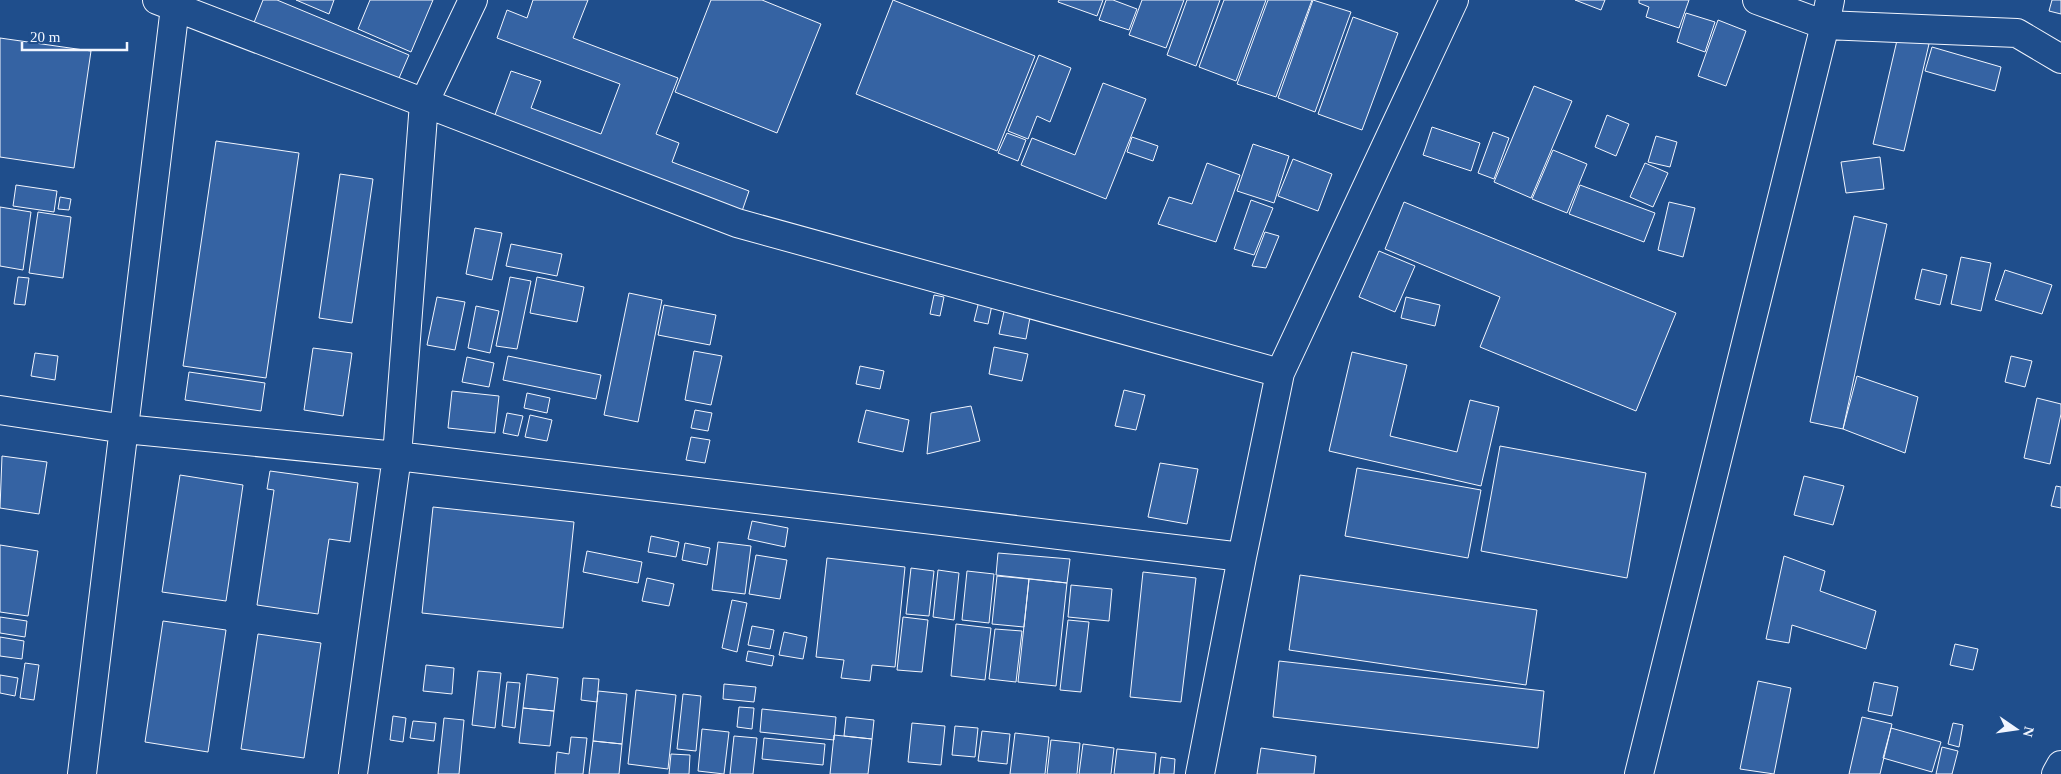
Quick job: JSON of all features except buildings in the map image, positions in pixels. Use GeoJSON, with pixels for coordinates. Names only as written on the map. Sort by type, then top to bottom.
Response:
{"type":"FeatureCollection","features":[{"type":"Feature","properties":{"kind":"street"},"geometry":{"type":"LineString","coordinates":[[353,774],[398,456],[424,103],[473,0]]}},
{"type":"Feature","properties":{"kind":"street"},"geometry":{"type":"LineString","coordinates":[[1200,774],[1280,373],[1454,0]]}},
{"type":"Feature","properties":{"kind":"street"},"geometry":{"type":"LineString","coordinates":[[1757,0],[1828,13],[2017,33],[2061,59]]}},
{"type":"Feature","properties":{"kind":"street"},"geometry":{"type":"LineString","coordinates":[[82,774],[125,429],[166,3],[737,223],[1280,373]]}},
{"type":"Feature","properties":{"kind":"street"},"geometry":{"type":"LineString","coordinates":[[1639,774],[1828,13]]}},
{"type":"Feature","properties":{"kind":"street"},"geometry":{"type":"LineString","coordinates":[[0,410],[125,429],[398,456],[1242,557]]}},
{"type":"Feature","properties":{"kind":"street"},"geometry":{"type":"LineString","coordinates":[[2056,774],[2061,765]]}}]}
